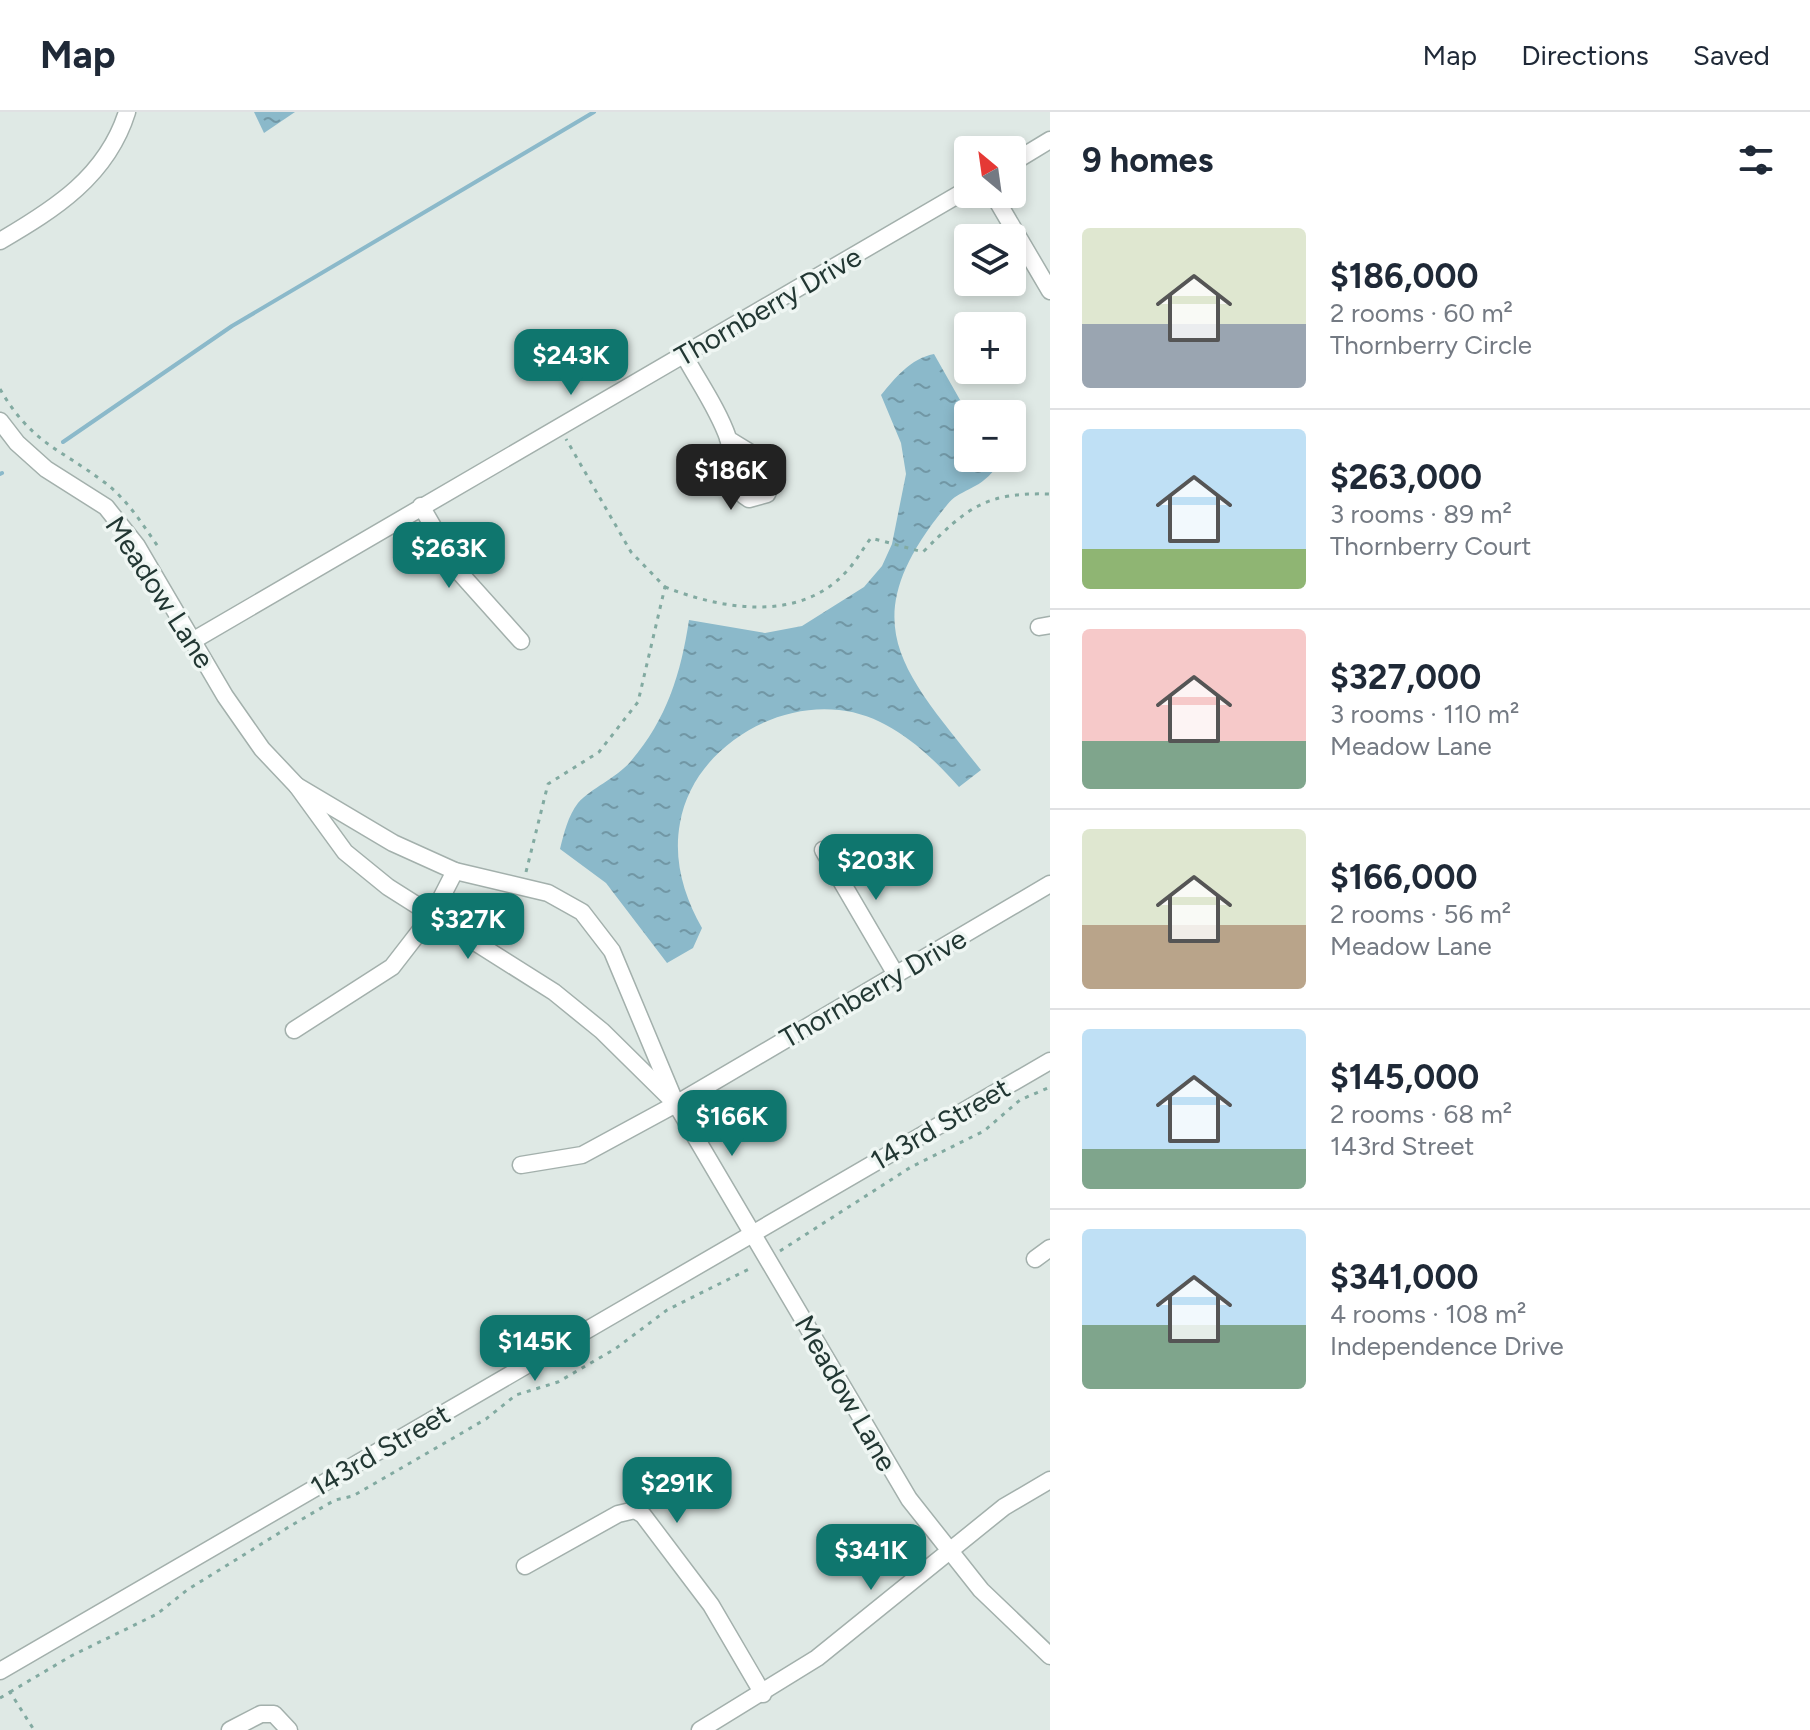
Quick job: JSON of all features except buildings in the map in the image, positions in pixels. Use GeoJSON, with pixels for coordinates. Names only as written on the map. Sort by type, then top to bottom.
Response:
{"type":"FeatureCollection","features":[{"type":"Feature","properties":{"kind":"street"},"geometry":{"type":"LineString","coordinates":[[0,241],[41,218],[79,189],[108,154],[127,112]]}},
{"type":"Feature","properties":{"kind":"street"},"geometry":{"type":"LineString","coordinates":[[1026,155],[1050,140]]}},
{"type":"Feature","properties":{"kind":"street","name":"Thornberry Drive"},"geometry":{"type":"LineString","coordinates":[[194,640],[954,197]]}},
{"type":"Feature","properties":{"kind":"street"},"geometry":{"type":"LineString","coordinates":[[1001,208],[1050,291]]}},
{"type":"Feature","properties":{"kind":"street"},"geometry":{"type":"LineString","coordinates":[[684,355],[728,439]]}},
{"type":"Feature","properties":{"kind":"street","name":"Meadow Lane"},"geometry":{"type":"LineString","coordinates":[[0,421],[17,443],[46,469],[106,507],[137,546],[262,749],[297,786],[345,852],[388,887],[554,992],[602,1031],[676,1104]]}},
{"type":"Feature","properties":{"kind":"street"},"geometry":{"type":"LineString","coordinates":[[421,506],[460,573],[521,641]]}},
{"type":"Feature","properties":{"kind":"street","name":"Meadow Lane"},"geometry":{"type":"LineString","coordinates":[[297,786],[393,843],[455,871],[548,893],[582,912],[612,951],[676,1104],[909,1499],[949,1553],[1050,1656]]}},
{"type":"Feature","properties":{"kind":"street"},"geometry":{"type":"LineString","coordinates":[[823,850],[895,973]]}},
{"type":"Feature","properties":{"kind":"street"},"geometry":{"type":"LineString","coordinates":[[294,1030],[392,967],[433,914],[455,871]]}},
{"type":"Feature","properties":{"kind":"street","name":"Thornberry Drive"},"geometry":{"type":"LineString","coordinates":[[521,1165],[582,1155],[676,1104],[1050,884]]}},
{"type":"Feature","properties":{"kind":"street","name":"143rd Street"},"geometry":{"type":"LineString","coordinates":[[0,1671],[1050,1061]]}},
{"type":"Feature","properties":{"kind":"street"},"geometry":{"type":"LineString","coordinates":[[1035,1259],[1050,1248]]}},
{"type":"Feature","properties":{"kind":"street"},"geometry":{"type":"LineString","coordinates":[[700,1730],[763,1694],[871,1618],[1004,1507],[1050,1480]]}},
{"type":"Feature","properties":{"kind":"street"},"geometry":{"type":"LineString","coordinates":[[525,1566],[618,1514],[635,1510],[643,1515],[704,1595],[763,1694]]}},
{"type":"Feature","properties":{"kind":"street"},"geometry":{"type":"LineString","coordinates":[[230,1730],[261,1714],[274,1714],[289,1730]]}},
{"type":"Feature","properties":{"kind":"path"},"geometry":{"type":"LineString","coordinates":[[0,389],[29,430],[57,454],[105,483],[140,520],[159,548]]}},
{"type":"Feature","properties":{"kind":"path"},"geometry":{"type":"LineString","coordinates":[[559,427],[631,552],[665,587],[734,608],[765,608],[808,598],[844,575],[871,538],[923,552],[966,511],[1011,493],[1050,494]]}},
{"type":"Feature","properties":{"kind":"path"},"geometry":{"type":"LineString","coordinates":[[490,951],[511,920],[548,784],[599,752],[638,702],[665,587]]}},
{"type":"Feature","properties":{"kind":"path"},"geometry":{"type":"LineString","coordinates":[[0,1698],[71,1656],[157,1614],[187,1590],[279,1533],[335,1500],[353,1496],[433,1450],[486,1419],[516,1395],[558,1382],[615,1349],[667,1310],[768,1259],[911,1167],[984,1131],[1020,1100],[1050,1087]]}},
{"type":"Feature","properties":{"kind":"path"},"geometry":{"type":"LineString","coordinates":[[10,1692],[34,1730]]}},
{"type":"Feature","properties":{"kind":"water"},"geometry":{"type":"Polygon","coordinates":[[[254,112],[295,112],[264,133],[254,112]]]}},
{"type":"Feature","properties":{"kind":"water"},"geometry":{"type":"Polygon","coordinates":[[[934,354],[960,400],[954,400],[954,472],[992,472],[952,500],[918,546],[901,582],[894,614],[898,644],[910,673],[928,702],[981,770],[959,787],[906,737],[874,719],[839,710],[787,714],[738,737],[717,754],[700,774],[687,797],[678,837],[679,864],[685,890],[702,928],[693,948],[667,963],[606,883],[560,849],[569,819],[583,798],[631,761],[654,729],[677,677],[689,620],[765,633],[802,626],[864,587],[882,566],[892,544],[906,474],[901,443],[881,395],[898,375],[925,356],[934,354]]]}},
{"type":"Feature","properties":{"kind":"waterway"},"geometry":{"type":"LineString","coordinates":[[63,442],[232,326],[594,112]]}}]}
